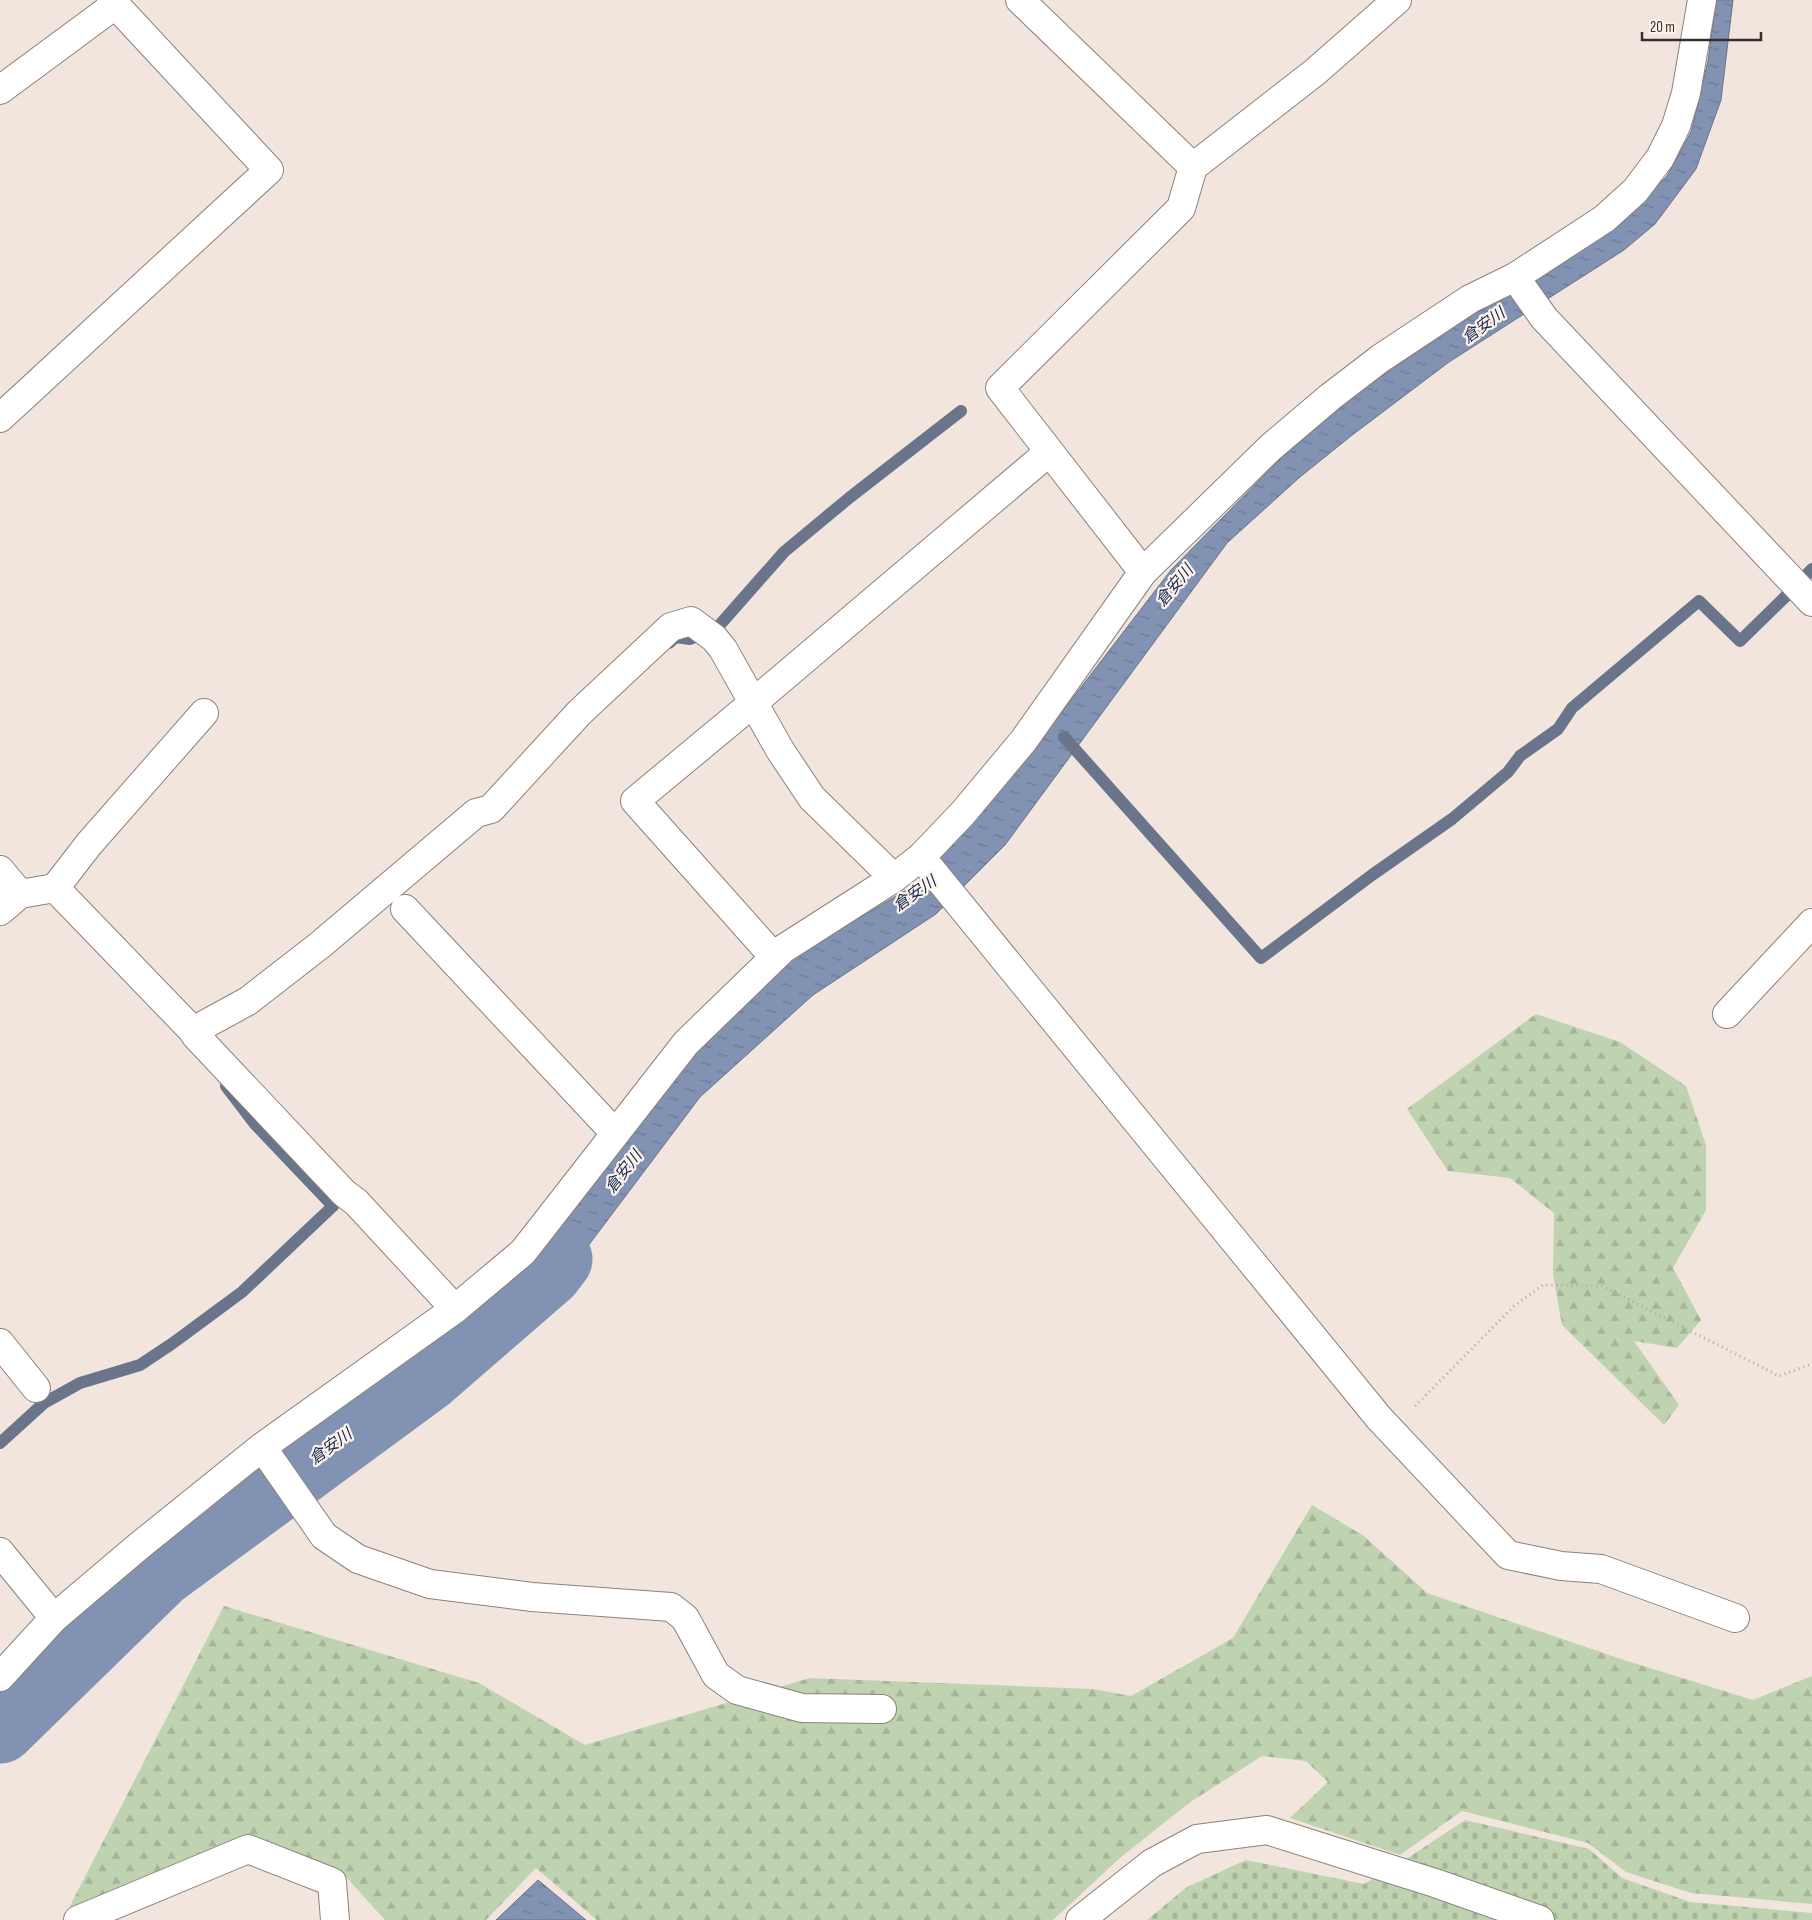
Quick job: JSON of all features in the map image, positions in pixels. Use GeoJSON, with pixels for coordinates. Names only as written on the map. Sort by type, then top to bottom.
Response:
{"type":"FeatureCollection","features":[{"type":"Feature","properties":{"kind":"street"},"geometry":{"type":"LineString","coordinates":[[1020,0],[1193,167]]}},
{"type":"Feature","properties":{"kind":"street"},"geometry":{"type":"LineString","coordinates":[[1143,572],[1000,388],[1181,208],[1193,167],[1315,72],[1397,0]]}},
{"type":"Feature","properties":{"kind":"street"},"geometry":{"type":"LineString","coordinates":[[0,1677],[54,1618],[139,1546],[266,1454],[455,1309],[523,1252],[686,1043],[774,957],[783,949],[894,878],[925,862],[1024,740],[1143,572],[1271,447],[1330,397],[1381,358],[1470,299],[1517,280],[1604,219],[1635,191],[1660,158],[1676,126],[1686,93],[1702,0]]}},
{"type":"Feature","properties":{"kind":"street"},"geometry":{"type":"LineString","coordinates":[[0,90],[113,2],[269,170],[0,418]]}},
{"type":"Feature","properties":{"kind":"street"},"geometry":{"type":"LineString","coordinates":[[1517,280],[1537,309],[1804,589]]}},
{"type":"Feature","properties":{"kind":"street"},"geometry":{"type":"LineString","coordinates":[[774,957],[635,800],[753,704],[1049,452]]}},
{"type":"Feature","properties":{"kind":"street"},"geometry":{"type":"LineString","coordinates":[[197,1037],[248,1001],[320,945],[476,813],[491,809],[579,713],[672,627],[691,621],[723,649],[780,750],[812,798],[894,878]]}},
{"type":"Feature","properties":{"kind":"street"},"geometry":{"type":"LineString","coordinates":[[0,870],[10,903],[55,888],[90,844],[204,713]]}},
{"type":"Feature","properties":{"kind":"street"},"geometry":{"type":"LineString","coordinates":[[925,862],[1391,1431],[1508,1555],[1561,1566],[1601,1569],[1735,1618]]}},
{"type":"Feature","properties":{"kind":"street"},"geometry":{"type":"LineString","coordinates":[[55,888],[344,1193],[356,1202],[455,1309]]}},
{"type":"Feature","properties":{"kind":"street"},"geometry":{"type":"LineString","coordinates":[[405,908],[615,1134]]}},
{"type":"Feature","properties":{"kind":"street"},"geometry":{"type":"LineString","coordinates":[[1726,1014],[1812,923]]}},
{"type":"Feature","properties":{"kind":"street"},"geometry":{"type":"LineString","coordinates":[[0,1343],[36,1388]]}},
{"type":"Feature","properties":{"kind":"street"},"geometry":{"type":"LineString","coordinates":[[266,1454],[324,1536],[358,1560],[430,1584],[532,1597],[671,1607],[685,1618],[716,1675],[737,1690],[802,1708],[882,1709]]}},
{"type":"Feature","properties":{"kind":"street"},"geometry":{"type":"LineString","coordinates":[[0,1552],[54,1618]]}},
{"type":"Feature","properties":{"kind":"street"},"geometry":{"type":"LineString","coordinates":[[1080,1920],[1152,1863],[1196,1839],[1267,1830],[1435,1883],[1540,1920]]}},
{"type":"Feature","properties":{"kind":"street"},"geometry":{"type":"LineString","coordinates":[[78,1920],[248,1849],[332,1882],[335,1920]]}},
{"type":"Feature","properties":{"kind":"path"},"geometry":{"type":"LineString","coordinates":[[1391,1431],[1514,1306],[1543,1285],[1602,1286],[1779,1376],[1812,1364]]}},
{"type":"Feature","properties":{"kind":"green space"},"geometry":{"type":"Polygon","coordinates":[[[1536,1014],[1620,1042],[1686,1086],[1706,1145],[1706,1210],[1673,1268],[1701,1320],[1677,1348],[1634,1341],[1679,1405],[1664,1425],[1562,1325],[1553,1274],[1554,1213],[1510,1178],[1448,1171],[1407,1109],[1536,1014]]]}},
{"type":"Feature","properties":{"kind":"green space"},"geometry":{"type":"Polygon","coordinates":[[[1312,1505],[1364,1536],[1427,1593],[1624,1660],[1753,1700],[1812,1676],[1812,1904],[1691,1893],[1626,1872],[1588,1843],[1462,1811],[1400,1855],[1290,1818],[1328,1782],[1306,1761],[1262,1756],[1189,1803],[1121,1857],[1053,1920],[597,1920],[536,1868],[486,1920],[385,1920],[346,1877],[242,1839],[69,1908],[224,1606],[479,1683],[585,1745],[810,1678],[1093,1689],[1131,1696],[1233,1638],[1312,1505]]]}},
{"type":"Feature","properties":{"kind":"green space"},"geometry":{"type":"Polygon","coordinates":[[[1465,1820],[1589,1849],[1622,1878],[1690,1902],[1812,1913],[1812,1920],[1147,1920],[1187,1887],[1246,1860],[1364,1884],[1411,1856],[1465,1820]]]}},
{"type":"Feature","properties":{"kind":"water"},"geometry":{"type":"Polygon","coordinates":[[[1716,0],[1733,0],[1721,100],[1696,169],[1655,224],[1624,250],[1449,362],[1300,477],[1227,543],[1005,845],[936,914],[813,995],[700,1097],[585,1250],[495,1339],[469,1312],[693,1049],[797,955],[918,883],[1052,725],[1171,570],[1281,458],[1359,392],[1446,332],[1619,224],[1667,176],[1691,132],[1708,61],[1716,0]]]}},
{"type":"Feature","properties":{"kind":"water"},"geometry":{"type":"Polygon","coordinates":[[[538,1880],[586,1920],[496,1920],[538,1880]]]}},
{"type":"Feature","properties":{"kind":"waterway"},"geometry":{"type":"LineString","coordinates":[[669,643],[676,637],[690,639],[717,628],[784,552],[849,498],[961,411]]}},
{"type":"Feature","properties":{"kind":"waterway"},"geometry":{"type":"LineString","coordinates":[[1064,737],[1261,958],[1372,875],[1452,819],[1508,772],[1520,756],[1558,729],[1572,708],[1699,601],[1740,641],[1812,569]]}},
{"type":"Feature","properties":{"kind":"waterway"},"geometry":{"type":"LineString","coordinates":[[0,1443],[44,1403],[80,1383],[140,1365],[173,1343],[242,1292],[333,1206],[255,1124],[226,1086]]}},
{"type":"Feature","properties":{"kind":"waterway","name":"倉安川"},"geometry":{"type":"LineString","coordinates":[[0,1728],[159,1573],[426,1377],[547,1272],[557,1259]]}}]}
